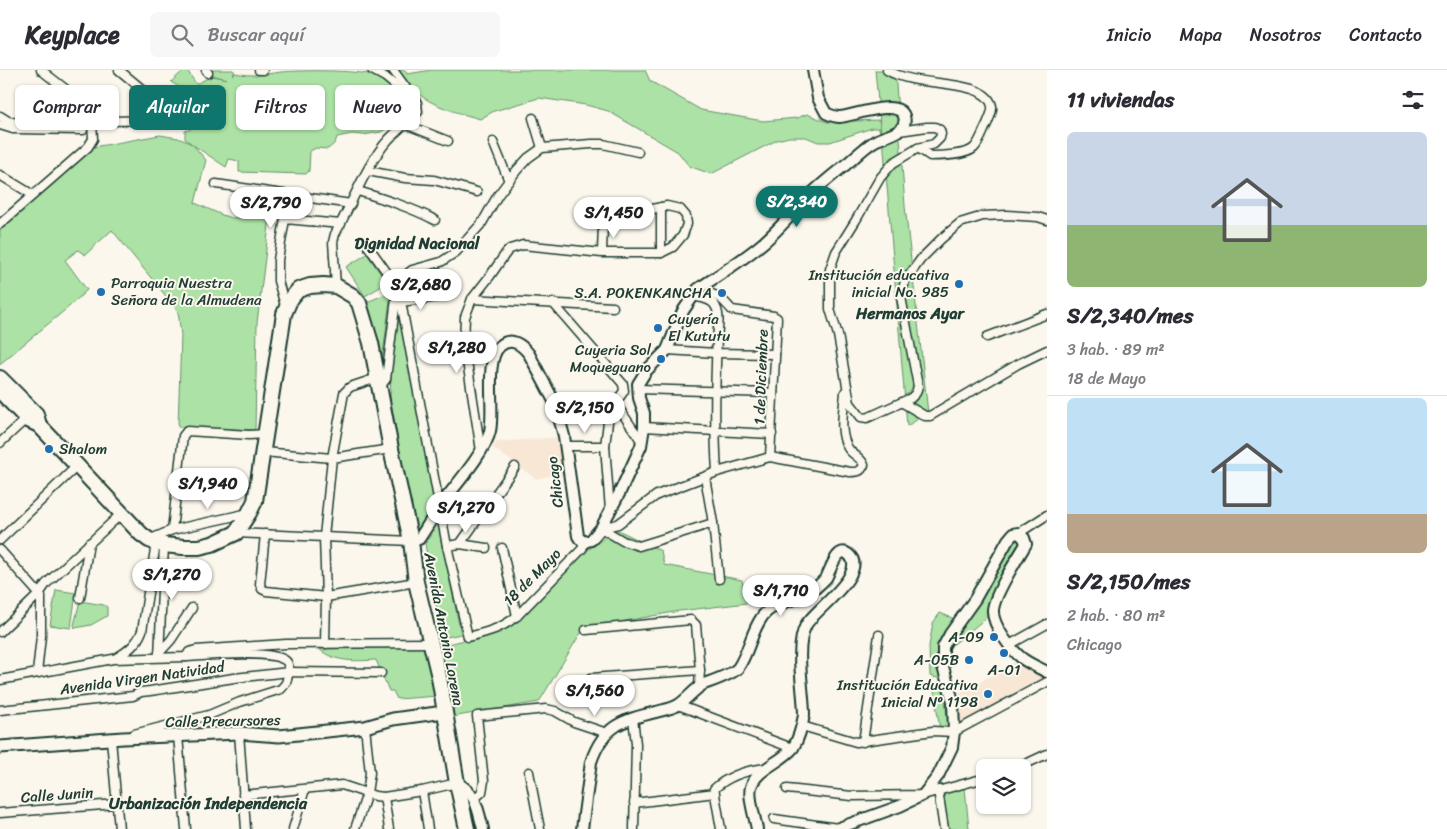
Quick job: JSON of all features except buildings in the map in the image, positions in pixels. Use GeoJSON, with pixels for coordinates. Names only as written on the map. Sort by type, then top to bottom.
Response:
{"type":"FeatureCollection","features":[{"type":"Feature","properties":{"kind":"highway"},"geometry":{"type":"LineString","coordinates":[[0,378],[33,418],[141,534],[156,543],[183,548],[212,544],[236,533],[255,502],[282,324],[290,300],[298,290],[310,286],[336,286]]}},
{"type":"Feature","properties":{"kind":"highway","name":"Avenida Antonio Lorena"},"geometry":{"type":"LineString","coordinates":[[336,286],[360,303],[371,343],[410,541],[416,582],[439,676],[444,712],[467,829]]}},
{"type":"Feature","properties":{"kind":"highway"},"geometry":{"type":"LineString","coordinates":[[0,391],[33,418]]}},
{"type":"Feature","properties":{"kind":"main road"},"geometry":{"type":"LineString","coordinates":[[585,542],[591,540],[601,528],[619,494],[642,442],[644,414],[638,389],[640,378],[667,350],[683,311],[696,297],[698,289],[763,243],[820,186],[875,141],[899,131],[903,125],[905,118],[899,110],[884,108],[838,117],[826,112],[818,98],[813,70]]}},
{"type":"Feature","properties":{"kind":"main road","name":"Chicago"},"geometry":{"type":"LineString","coordinates":[[410,541],[419,539],[489,437],[493,357],[501,344],[509,342],[517,343],[524,347],[555,403],[566,446],[576,532],[580,539],[585,542]]}},
{"type":"Feature","properties":{"kind":"main road"},"geometry":{"type":"LineString","coordinates":[[837,829],[900,806],[923,795],[938,776],[952,747],[954,732],[953,701],[943,667],[943,647],[975,599],[1013,534],[1019,533],[1024,538],[1026,544],[997,596],[993,609],[993,620],[1009,645],[1023,658],[1045,668]]}},
{"type":"Feature","properties":{"kind":"main road"},"geometry":{"type":"LineString","coordinates":[[582,829],[591,762],[594,752],[608,733],[618,724],[678,705],[700,686],[736,670],[763,616],[768,610],[804,596],[815,588],[826,579],[838,555],[846,552],[853,562],[853,570],[847,582],[806,625],[799,646],[804,705],[802,726],[798,739],[792,748],[766,768],[751,786],[750,795],[757,829]]}},
{"type":"Feature","properties":{"kind":"main road","name":"Calle Precursores"},"geometry":{"type":"LineString","coordinates":[[0,747],[123,738],[239,733],[279,736],[365,727],[387,721],[444,712]]}},
{"type":"Feature","properties":{"kind":"main road"},"geometry":{"type":"LineString","coordinates":[[457,783],[466,787],[474,799],[483,829]]}},
{"type":"Feature","properties":{"kind":"street"},"geometry":{"type":"LineString","coordinates":[[41,70],[60,85]]}},
{"type":"Feature","properties":{"kind":"street"},"geometry":{"type":"LineString","coordinates":[[119,70],[137,85]]}},
{"type":"Feature","properties":{"kind":"street"},"geometry":{"type":"LineString","coordinates":[[372,70],[395,85]]}},
{"type":"Feature","properties":{"kind":"street"},"geometry":{"type":"LineString","coordinates":[[393,70],[404,85]]}},
{"type":"Feature","properties":{"kind":"street"},"geometry":{"type":"LineString","coordinates":[[887,70],[891,73],[921,80],[972,89],[987,97],[992,106],[991,114],[979,140],[974,148],[969,151],[958,154],[930,156],[918,148]]}},
{"type":"Feature","properties":{"kind":"street"},"geometry":{"type":"LineString","coordinates":[[0,116],[15,123]]}},
{"type":"Feature","properties":{"kind":"street"},"geometry":{"type":"LineString","coordinates":[[533,118],[542,148]]}},
{"type":"Feature","properties":{"kind":"street"},"geometry":{"type":"LineString","coordinates":[[0,125],[15,129]]}},
{"type":"Feature","properties":{"kind":"street"},"geometry":{"type":"LineString","coordinates":[[899,131],[935,127],[940,130],[941,134],[934,144],[918,148],[892,163],[880,178],[836,252],[830,269],[830,309],[838,335],[850,403],[861,417],[867,418],[903,403],[916,393],[918,386],[901,297],[906,281],[921,259],[940,239],[960,223],[983,216],[1007,215],[1038,217],[1047,220]]}},
{"type":"Feature","properties":{"kind":"street"},"geometry":{"type":"LineString","coordinates":[[0,224],[90,143],[93,139],[92,130]]}},
{"type":"Feature","properties":{"kind":"street"},"geometry":{"type":"LineString","coordinates":[[336,286],[333,242],[335,234],[368,171],[389,139],[399,130]]}},
{"type":"Feature","properties":{"kind":"street"},"geometry":{"type":"LineString","coordinates":[[420,130],[448,140]]}},
{"type":"Feature","properties":{"kind":"street"},"geometry":{"type":"LineString","coordinates":[[492,142],[509,182]]}},
{"type":"Feature","properties":{"kind":"street"},"geometry":{"type":"LineString","coordinates":[[325,644],[324,537],[332,458],[344,393],[350,387],[378,383],[386,379],[398,301],[398,288],[406,275],[412,270],[441,262],[456,252],[482,223],[498,195],[528,158],[542,148],[603,144],[638,152]]}},
{"type":"Feature","properties":{"kind":"street"},"geometry":{"type":"LineString","coordinates":[[368,171],[405,178],[434,180],[477,192]]}},
{"type":"Feature","properties":{"kind":"street"},"geometry":{"type":"LineString","coordinates":[[0,174],[33,195]]}},
{"type":"Feature","properties":{"kind":"street"},"geometry":{"type":"LineString","coordinates":[[216,184],[351,204]]}},
{"type":"Feature","properties":{"kind":"street"},"geometry":{"type":"LineString","coordinates":[[358,191],[388,200],[435,220]]}},
{"type":"Feature","properties":{"kind":"street"},"geometry":{"type":"LineString","coordinates":[[481,451],[464,342],[465,317],[472,299],[506,253],[516,246],[522,245],[602,253],[661,253],[673,247],[683,235],[687,224],[686,216],[680,209],[667,206],[607,218],[603,222],[602,253]]}},
{"type":"Feature","properties":{"kind":"street"},"geometry":{"type":"LineString","coordinates":[[661,207],[661,253]]}},
{"type":"Feature","properties":{"kind":"street"},"geometry":{"type":"LineString","coordinates":[[286,310],[278,281],[278,260],[285,219],[341,224]]}},
{"type":"Feature","properties":{"kind":"street"},"geometry":{"type":"LineString","coordinates":[[368,246],[398,288]]}},
{"type":"Feature","properties":{"kind":"street","name":"1 de Diciembre"},"geometry":{"type":"LineString","coordinates":[[707,299],[712,294],[723,299],[732,310],[777,318],[770,457]]}},
{"type":"Feature","properties":{"kind":"street"},"geometry":{"type":"LineString","coordinates":[[398,301],[437,297]]}},
{"type":"Feature","properties":{"kind":"street"},"geometry":{"type":"LineString","coordinates":[[696,297],[707,299],[715,305],[717,311],[714,390],[717,472]]}},
{"type":"Feature","properties":{"kind":"street"},"geometry":{"type":"LineString","coordinates":[[472,299],[613,307]]}},
{"type":"Feature","properties":{"kind":"street"},"geometry":{"type":"LineString","coordinates":[[398,301],[447,546],[460,544],[486,548]]}},
{"type":"Feature","properties":{"kind":"street"},"geometry":{"type":"LineString","coordinates":[[553,304],[623,384],[624,391],[614,405],[610,406],[605,446],[610,510]]}},
{"type":"Feature","properties":{"kind":"street"},"geometry":{"type":"LineString","coordinates":[[987,337],[1047,314]]}},
{"type":"Feature","properties":{"kind":"street"},"geometry":{"type":"LineString","coordinates":[[667,350],[775,354]]}},
{"type":"Feature","properties":{"kind":"street"},"geometry":{"type":"LineString","coordinates":[[903,403],[925,416],[930,416],[1018,364],[1047,350]]}},
{"type":"Feature","properties":{"kind":"street"},"geometry":{"type":"LineString","coordinates":[[601,528],[618,524],[657,495],[717,472],[770,457],[850,472],[862,470],[864,465],[862,461],[848,448],[842,430],[846,385]]}},
{"type":"Feature","properties":{"kind":"street"},"geometry":{"type":"LineString","coordinates":[[638,389],[772,393]]}},
{"type":"Feature","properties":{"kind":"street"},"geometry":{"type":"LineString","coordinates":[[614,405],[618,407],[642,442]]}},
{"type":"Feature","properties":{"kind":"street"},"geometry":{"type":"LineString","coordinates":[[0,443],[33,418]]}},
{"type":"Feature","properties":{"kind":"street"},"geometry":{"type":"LineString","coordinates":[[644,428],[772,434]]}},
{"type":"Feature","properties":{"kind":"street"},"geometry":{"type":"LineString","coordinates":[[172,530],[182,436],[184,433],[187,431],[249,435],[266,434]]}},
{"type":"Feature","properties":{"kind":"street"},"geometry":{"type":"LineString","coordinates":[[566,446],[605,446]]}},
{"type":"Feature","properties":{"kind":"street"},"geometry":{"type":"LineString","coordinates":[[263,452],[332,458],[391,449]]}},
{"type":"Feature","properties":{"kind":"street"},"geometry":{"type":"LineString","coordinates":[[0,540],[77,466]]}},
{"type":"Feature","properties":{"kind":"street"},"geometry":{"type":"LineString","coordinates":[[460,544],[516,467]]}},
{"type":"Feature","properties":{"kind":"street"},"geometry":{"type":"LineString","coordinates":[[705,477],[719,579]]}},
{"type":"Feature","properties":{"kind":"street"},"geometry":{"type":"LineString","coordinates":[[0,632],[39,594],[46,584],[122,513]]}},
{"type":"Feature","properties":{"kind":"street"},"geometry":{"type":"LineString","coordinates":[[113,660],[125,653],[138,640],[142,631],[156,543],[172,530],[249,513]]}},
{"type":"Feature","properties":{"kind":"street"},"geometry":{"type":"LineString","coordinates":[[1019,533],[1047,515]]}},
{"type":"Feature","properties":{"kind":"street"},"geometry":{"type":"LineString","coordinates":[[601,528],[623,541],[639,546],[712,523]]}},
{"type":"Feature","properties":{"kind":"street"},"geometry":{"type":"LineString","coordinates":[[236,533],[410,541]]}},
{"type":"Feature","properties":{"kind":"street"},"geometry":{"type":"LineString","coordinates":[[265,534],[260,584],[266,590],[326,597],[416,582]]}},
{"type":"Feature","properties":{"kind":"street","name":"18 de Mayo"},"geometry":{"type":"LineString","coordinates":[[447,546],[468,637],[491,632],[508,623],[582,549],[585,542]]}},
{"type":"Feature","properties":{"kind":"street"},"geometry":{"type":"LineString","coordinates":[[80,598],[89,543]]}},
{"type":"Feature","properties":{"kind":"street"},"geometry":{"type":"LineString","coordinates":[[156,543],[159,655]]}},
{"type":"Feature","properties":{"kind":"street"},"geometry":{"type":"LineString","coordinates":[[502,548],[516,616]]}},
{"type":"Feature","properties":{"kind":"street"},"geometry":{"type":"LineString","coordinates":[[0,550],[41,596],[41,636],[37,673]]}},
{"type":"Feature","properties":{"kind":"street"},"geometry":{"type":"LineString","coordinates":[[159,655],[192,608]]}},
{"type":"Feature","properties":{"kind":"street"},"geometry":{"type":"LineString","coordinates":[[586,630],[692,620],[696,625],[700,686]]}},
{"type":"Feature","properties":{"kind":"street"},"geometry":{"type":"LineString","coordinates":[[1009,645],[1047,624]]}},
{"type":"Feature","properties":{"kind":"street"},"geometry":{"type":"LineString","coordinates":[[863,742],[880,635]]}},
{"type":"Feature","properties":{"kind":"street"},"geometry":{"type":"LineString","coordinates":[[186,657],[189,652],[196,650],[286,644],[432,643]]}},
{"type":"Feature","properties":{"kind":"street"},"geometry":{"type":"LineString","coordinates":[[0,680],[113,660],[159,655],[186,657],[255,654],[272,656],[288,664],[289,672],[286,683],[281,689],[240,702],[209,715],[132,734],[123,738]]}},
{"type":"Feature","properties":{"kind":"street"},"geometry":{"type":"LineString","coordinates":[[591,678],[700,670]]}},
{"type":"Feature","properties":{"kind":"street","name":"Avenida Virgen Natividad"},"geometry":{"type":"LineString","coordinates":[[0,710],[133,696],[141,692],[289,672],[380,673]]}},
{"type":"Feature","properties":{"kind":"street"},"geometry":{"type":"LineString","coordinates":[[802,726],[856,742],[933,731],[954,732],[1047,682]]}},
{"type":"Feature","properties":{"kind":"street"},"geometry":{"type":"LineString","coordinates":[[678,705],[792,748]]}},
{"type":"Feature","properties":{"kind":"street"},"geometry":{"type":"LineString","coordinates":[[474,799],[482,792],[484,781],[478,716],[546,709],[574,722],[608,733]]}},
{"type":"Feature","properties":{"kind":"street"},"geometry":{"type":"LineString","coordinates":[[633,718],[636,744],[634,829]]}},
{"type":"Feature","properties":{"kind":"street"},"geometry":{"type":"LineString","coordinates":[[355,829],[367,793],[370,773],[365,727]]}},
{"type":"Feature","properties":{"kind":"street"},"geometry":{"type":"LineString","coordinates":[[239,733],[246,829]]}},
{"type":"Feature","properties":{"kind":"street"},"geometry":{"type":"LineString","coordinates":[[178,736],[186,829]]}},
{"type":"Feature","properties":{"kind":"street"},"geometry":{"type":"LineString","coordinates":[[111,739],[119,829]]}},
{"type":"Feature","properties":{"kind":"street"},"geometry":{"type":"LineString","coordinates":[[1031,761],[1047,754]]}},
{"type":"Feature","properties":{"kind":"street"},"geometry":{"type":"LineString","coordinates":[[721,829],[714,789],[723,781],[750,769],[766,768]]}},
{"type":"Feature","properties":{"kind":"street"},"geometry":{"type":"LineString","coordinates":[[529,772],[540,829]]}},
{"type":"Feature","properties":{"kind":"street"},"geometry":{"type":"LineString","coordinates":[[787,789],[852,796],[923,795],[976,780]]}},
{"type":"Feature","properties":{"kind":"street"},"geometry":{"type":"LineString","coordinates":[[243,795],[342,785],[375,796],[384,797],[457,783]]}},
{"type":"Feature","properties":{"kind":"street"},"geometry":{"type":"LineString","coordinates":[[293,829],[305,789]]}},
{"type":"Feature","properties":{"kind":"street"},"geometry":{"type":"LineString","coordinates":[[938,790],[944,829]]}},
{"type":"Feature","properties":{"kind":"street"},"geometry":{"type":"LineString","coordinates":[[422,791],[428,829]]}},
{"type":"Feature","properties":{"kind":"street"},"geometry":{"type":"LineString","coordinates":[[634,803],[715,793]]}},
{"type":"Feature","properties":{"kind":"street"},"geometry":{"type":"LineString","coordinates":[[384,797],[389,829]]}},
{"type":"Feature","properties":{"kind":"street","name":"Calle Junin"},"geometry":{"type":"LineString","coordinates":[[0,813],[116,804]]}},
{"type":"Feature","properties":{"kind":"street"},"geometry":{"type":"LineString","coordinates":[[774,819],[837,829]]}},
{"type":"Feature","properties":{"kind":"shaded area"},"geometry":{"type":"Polygon","coordinates":[[[560,437],[564,473],[536,479],[493,448],[496,442],[560,437]]]}},
{"type":"Feature","properties":{"kind":"shaded area","name":"Institución Educativa Inicial Nº 1198"},"geometry":{"type":"Polygon","coordinates":[[[1020,659],[1047,674],[1047,678],[960,727],[954,695],[1020,659]]]}},
{"type":"Feature","properties":{"kind":"green space"},"geometry":{"type":"Polygon","coordinates":[[[187,70],[196,84],[212,76],[227,79],[212,75],[213,70],[233,70],[235,72],[232,75],[236,73],[253,75],[315,71],[365,73],[374,75],[390,85],[335,85],[335,130],[384,130],[363,135],[352,134],[337,137],[335,143],[328,149],[316,148],[310,151],[309,171],[306,174],[239,172],[239,161],[229,159],[226,167],[193,145],[206,160],[195,203],[232,218],[270,217],[257,323],[255,430],[178,427],[181,335],[178,311],[112,230],[85,255],[78,250],[65,260],[87,290],[0,364],[0,224],[88,148],[160,135],[178,138],[192,144],[185,139],[185,131],[226,130],[226,85],[176,85],[171,82],[187,70]]]}},
{"type":"Feature","properties":{"kind":"green space"},"geometry":{"type":"Polygon","coordinates":[[[398,70],[405,70],[407,74],[432,70],[645,70],[650,81],[701,110],[763,121],[797,118],[807,114],[827,122],[879,120],[881,133],[875,70],[895,70],[905,206],[928,413],[907,426],[883,138],[881,139],[879,128],[872,128],[830,142],[818,142],[806,137],[789,137],[777,140],[711,174],[689,166],[678,152],[608,111],[586,105],[539,98],[494,111],[480,119],[433,103],[420,95],[420,85],[410,85],[398,70]]]}},
{"type":"Feature","properties":{"kind":"green space"},"geometry":{"type":"Polygon","coordinates":[[[367,254],[387,283],[365,296],[346,267],[367,254]]]}},
{"type":"Feature","properties":{"kind":"green space"},"geometry":{"type":"Polygon","coordinates":[[[391,292],[382,362],[367,302],[391,292]]]}},
{"type":"Feature","properties":{"kind":"green space"},"geometry":{"type":"Polygon","coordinates":[[[398,305],[438,504],[414,535],[390,396],[393,335],[398,305]]]}},
{"type":"Feature","properties":{"kind":"green space"},"geometry":{"type":"Polygon","coordinates":[[[438,524],[461,634],[442,638],[425,544],[438,524]]]}},
{"type":"Feature","properties":{"kind":"green space"},"geometry":{"type":"Polygon","coordinates":[[[616,529],[661,551],[664,565],[742,580],[747,603],[679,611],[588,628],[580,634],[539,702],[451,717],[439,653],[442,645],[494,634],[515,622],[584,553],[616,529]]]}},
{"type":"Feature","properties":{"kind":"green space"},"geometry":{"type":"Polygon","coordinates":[[[1018,540],[1020,546],[991,614],[954,644],[949,644],[985,592],[1013,542],[1018,540]]]}},
{"type":"Feature","properties":{"kind":"green space"},"geometry":{"type":"Polygon","coordinates":[[[56,590],[76,593],[71,628],[50,625],[56,590]]]}},
{"type":"Feature","properties":{"kind":"green space"},"geometry":{"type":"Polygon","coordinates":[[[80,601],[104,605],[107,607],[107,616],[91,625],[75,628],[74,625],[80,601]]]}},
{"type":"Feature","properties":{"kind":"green space"},"geometry":{"type":"Polygon","coordinates":[[[940,613],[957,620],[939,649],[941,679],[930,676],[929,646],[933,623],[940,613]]]}},
{"type":"Feature","properties":{"kind":"green space"},"geometry":{"type":"Polygon","coordinates":[[[425,646],[438,696],[397,699],[393,691],[389,691],[376,660],[354,661],[339,659],[325,654],[319,649],[425,646]]]}},
{"type":"Feature","properties":{"kind":"green space"},"geometry":{"type":"Polygon","coordinates":[[[933,684],[943,687],[949,730],[940,730],[933,684]]]}},
{"type":"Feature","properties":{"kind":"green space"},"geometry":{"type":"Polygon","coordinates":[[[965,788],[969,829],[945,829],[942,793],[965,788]]]}},
{"type":"Feature","properties":{"kind":"place","name":"Institución educativa inicial No. 985"},"geometry":{"type":"Point","coordinates":[959,284]}},
{"type":"Feature","properties":{"kind":"place","name":"Parroquia Nuestra Señora de la Almudena"},"geometry":{"type":"Point","coordinates":[101,292]}},
{"type":"Feature","properties":{"kind":"place","name":"S.A. POKENKANCHA"},"geometry":{"type":"Point","coordinates":[722,293]}},
{"type":"Feature","properties":{"kind":"place","name":"Cuyería El Kututu"},"geometry":{"type":"Point","coordinates":[658,328]}},
{"type":"Feature","properties":{"kind":"place","name":"Cuyeria Sol Moqueguano"},"geometry":{"type":"Point","coordinates":[661,359]}},
{"type":"Feature","properties":{"kind":"place","name":"Shalom"},"geometry":{"type":"Point","coordinates":[49,449]}},
{"type":"Feature","properties":{"kind":"place","name":"A-09"},"geometry":{"type":"Point","coordinates":[994,637]}},
{"type":"Feature","properties":{"kind":"place","name":"A-01"},"geometry":{"type":"Point","coordinates":[1004,653]}},
{"type":"Feature","properties":{"kind":"place","name":"A-05B"},"geometry":{"type":"Point","coordinates":[969,660]}},
{"type":"Feature","properties":{"kind":"place","name":"Institución Educativa Inicial Nº 1198"},"geometry":{"type":"Point","coordinates":[988,694]}},
{"type":"Feature","properties":{"kind":"district","name":"Dignidad Nacional"},"geometry":{"type":"Point","coordinates":[417,243]}},
{"type":"Feature","properties":{"kind":"district","name":"Hermanos Ayar"},"geometry":{"type":"Point","coordinates":[910,313]}},
{"type":"Feature","properties":{"kind":"district","name":"Urbanización Independencia"},"geometry":{"type":"Point","coordinates":[208,803]}}]}
